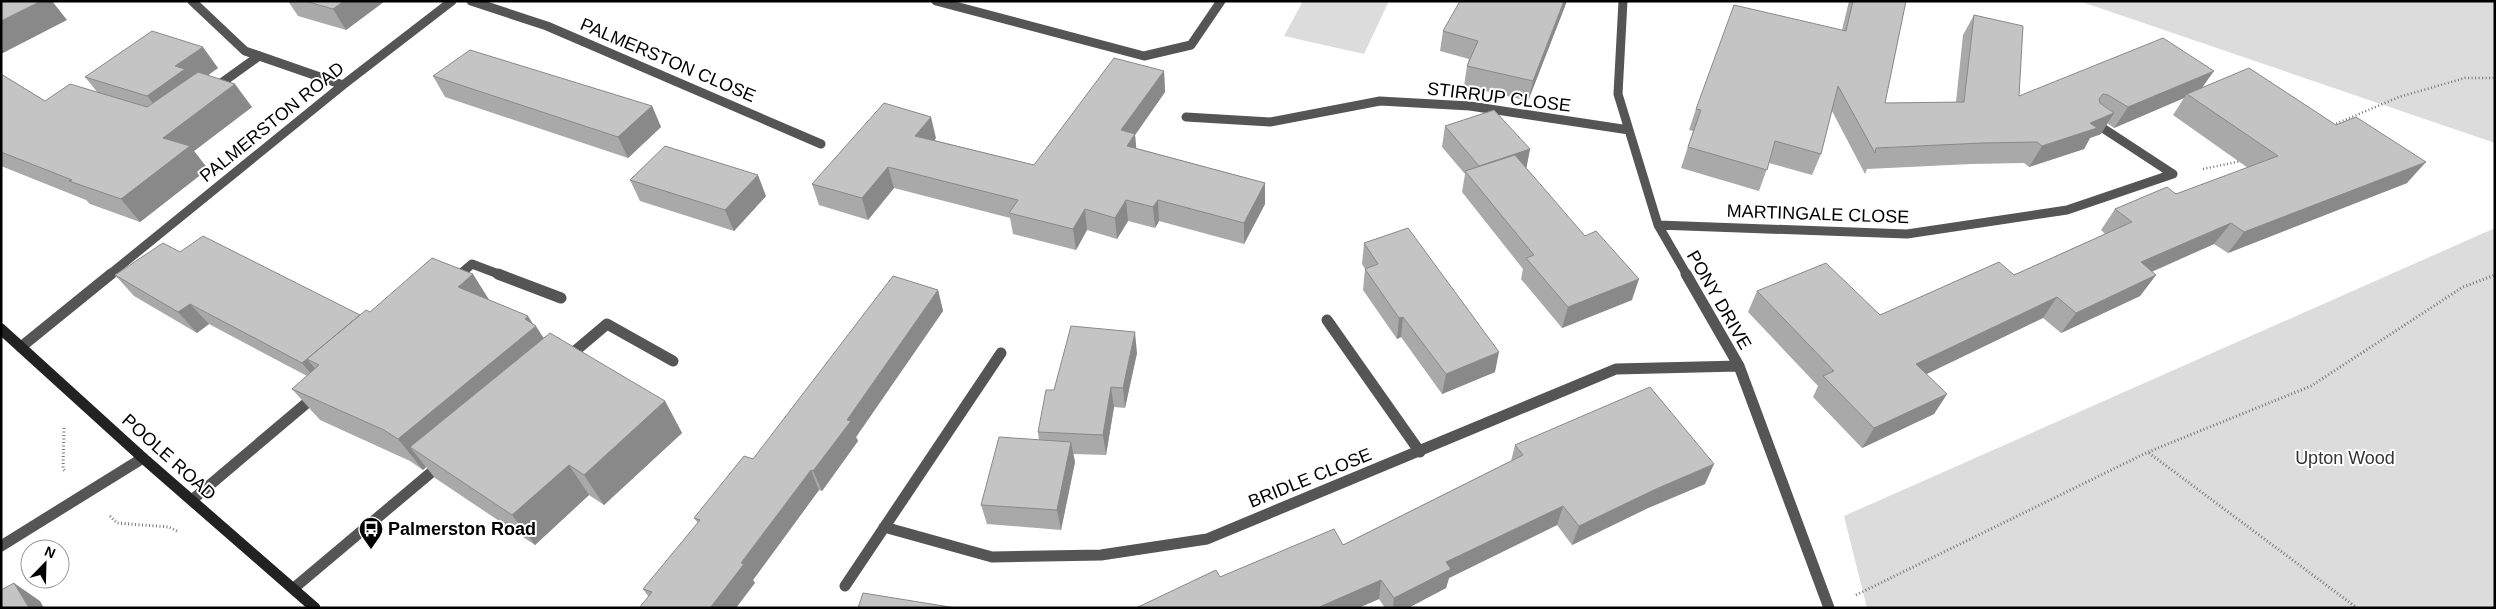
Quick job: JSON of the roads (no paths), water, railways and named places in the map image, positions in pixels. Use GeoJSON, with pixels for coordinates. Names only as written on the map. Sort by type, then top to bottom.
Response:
{"type":"FeatureCollection","features":[{"type":"Feature","properties":{"kind":"main road","name":"POOLE ROAD"},"geometry":{"type":"LineString","coordinates":[[1,329],[143,458],[315,608]]}},
{"type":"Feature","properties":{"kind":"street"},"geometry":{"type":"LineString","coordinates":[[192,1],[245,51],[343,85]]}},
{"type":"Feature","properties":{"kind":"street","name":"PALMERSTON ROAD"},"geometry":{"type":"LineString","coordinates":[[21,347],[343,85],[452,1]]}},
{"type":"Feature","properties":{"kind":"street","name":"PALMERSTON CLOSE"},"geometry":{"type":"LineString","coordinates":[[471,1],[547,26],[821,144]]}},
{"type":"Feature","properties":{"kind":"street"},"geometry":{"type":"LineString","coordinates":[[936,1],[1144,56],[1191,45],[1221,1]]}},
{"type":"Feature","properties":{"kind":"street","name":"PONY DRIVE"},"geometry":{"type":"LineString","coordinates":[[1623,1],[1618,94],[1658,225],[1739,366],[1829,608]]}},
{"type":"Feature","properties":{"kind":"street"},"geometry":{"type":"LineString","coordinates":[[204,96],[259,56]]}},
{"type":"Feature","properties":{"kind":"street","name":"STIRRUP CLOSE"},"geometry":{"type":"LineString","coordinates":[[1186,118],[1270,122],[1380,102],[1470,106],[1629,130]]}},
{"type":"Feature","properties":{"kind":"street","name":"MARTINGALE CLOSE"},"geometry":{"type":"LineString","coordinates":[[1658,225],[1907,234],[2067,210],[2173,174],[2092,121]]}},
{"type":"Feature","properties":{"kind":"street"},"geometry":{"type":"LineString","coordinates":[[442,289],[472,264],[561,298]]}},
{"type":"Feature","properties":{"kind":"street"},"geometry":{"type":"LineString","coordinates":[[1327,320],[1420,452]]}},
{"type":"Feature","properties":{"kind":"street"},"geometry":{"type":"LineString","coordinates":[[563,362],[608,324],[673,361]]}},
{"type":"Feature","properties":{"kind":"street"},"geometry":{"type":"LineString","coordinates":[[845,586],[1002,352]]}},
{"type":"Feature","properties":{"kind":"street","name":"BRIDLE CLOSE"},"geometry":{"type":"LineString","coordinates":[[884,527],[992,557],[1101,555],[1207,539],[1616,369],[1739,366]]}},
{"type":"Feature","properties":{"kind":"street"},"geometry":{"type":"LineString","coordinates":[[192,500],[320,392]]}},
{"type":"Feature","properties":{"kind":"street"},"geometry":{"type":"LineString","coordinates":[[294,588],[450,456]]}},
{"type":"Feature","properties":{"kind":"street"},"geometry":{"type":"LineString","coordinates":[[1,546],[143,458]]}},
{"type":"Feature","properties":{"kind":"place","name":"Palmerston Road"},"geometry":{"type":"Point","coordinates":[371,550]}},
{"type":"Feature","properties":{"kind":"park label","name":"Upton Wood"},"geometry":{"type":"Point","coordinates":[2345,458]}}]}
